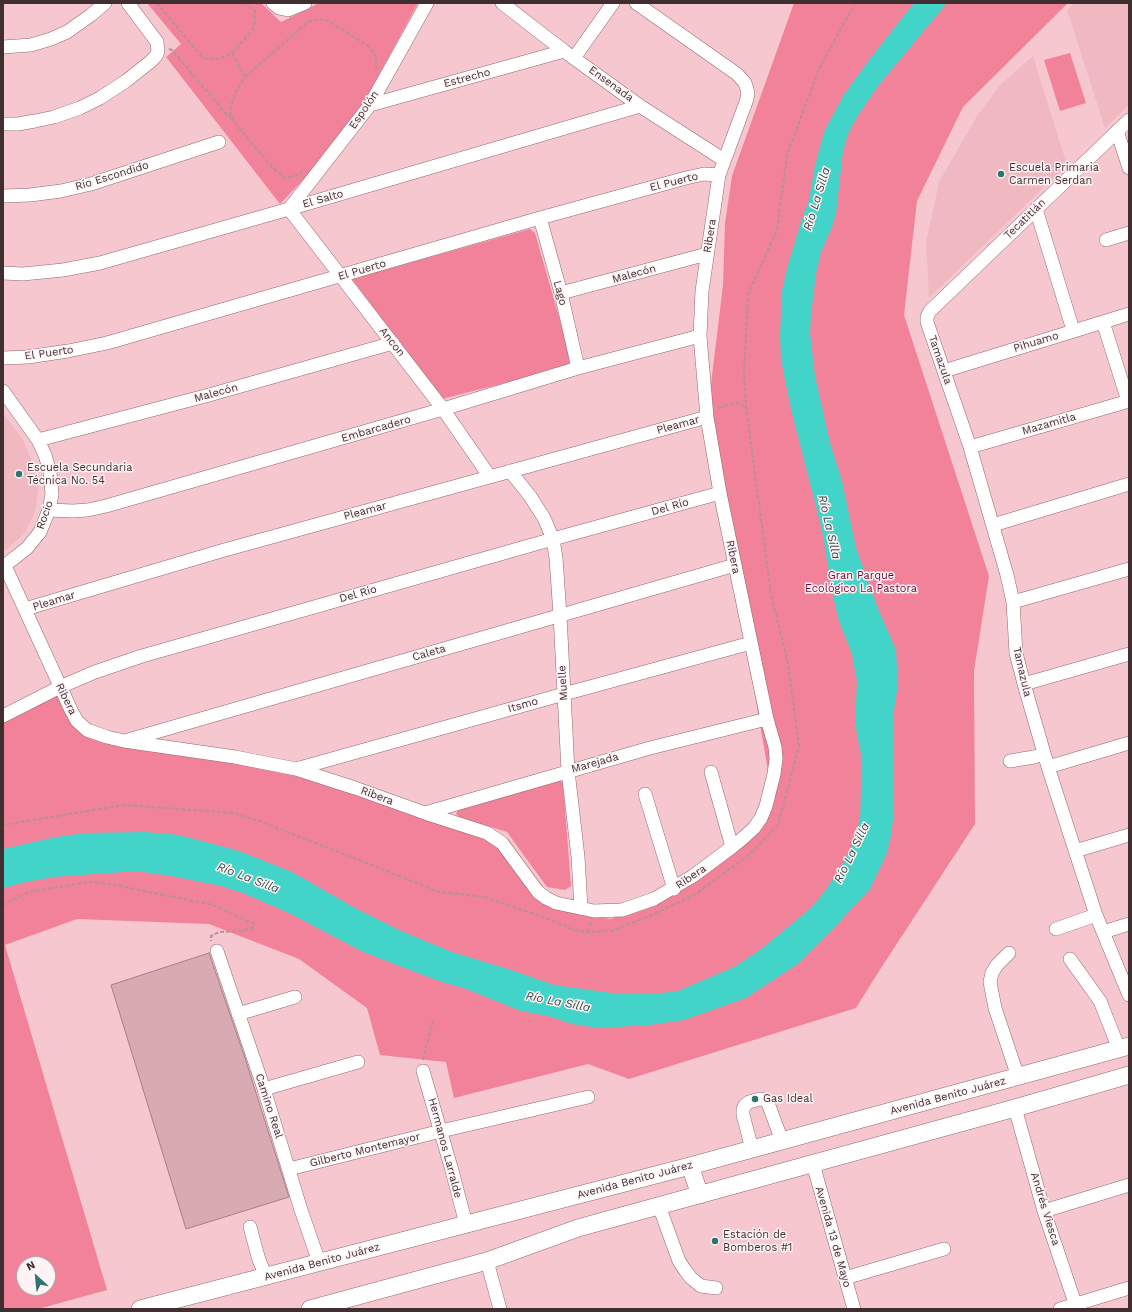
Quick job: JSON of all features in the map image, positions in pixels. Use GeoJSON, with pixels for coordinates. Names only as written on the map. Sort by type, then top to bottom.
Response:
{"type":"FeatureCollection","features":[{"type":"Feature","properties":{"kind":"main road","name":"Avenida Benito Juárez"},"geometry":{"type":"LineString","coordinates":[[140,1309],[690,1166],[1124,1047]]}},
{"type":"Feature","properties":{"kind":"main road"},"geometry":{"type":"LineString","coordinates":[[310,1309],[488,1261],[578,1228],[700,1196],[1129,1075]]}},
{"type":"Feature","properties":{"kind":"main road"},"geometry":{"type":"LineString","coordinates":[[690,1166],[700,1196]]}},
{"type":"Feature","properties":{"kind":"street"},"geometry":{"type":"LineString","coordinates":[[3,46],[31,45],[52,39],[67,32],[105,3]]}},
{"type":"Feature","properties":{"kind":"street"},"geometry":{"type":"LineString","coordinates":[[3,124],[18,124],[36,121],[54,117],[80,108],[100,98],[126,81],[150,62],[156,56],[158,51],[157,42],[128,3]]}},
{"type":"Feature","properties":{"kind":"street"},"geometry":{"type":"LineString","coordinates":[[273,4],[279,8],[288,10],[305,3]]}},
{"type":"Feature","properties":{"kind":"street","name":"Espolón"},"geometry":{"type":"LineString","coordinates":[[290,209],[370,104],[426,3]]}},
{"type":"Feature","properties":{"kind":"street","name":"Ensenada"},"geometry":{"type":"LineString","coordinates":[[502,3],[640,106],[724,160]]}},
{"type":"Feature","properties":{"kind":"street"},"geometry":{"type":"LineString","coordinates":[[569,54],[614,3]]}},
{"type":"Feature","properties":{"kind":"street","name":"Ribera"},"geometry":{"type":"LineString","coordinates":[[4,567],[74,716],[77,721],[87,730],[124,741],[235,757],[296,769],[486,833],[495,837],[508,850],[538,892],[551,900],[581,908],[602,911],[622,910],[637,906],[674,889],[694,876],[754,828],[761,818],[766,806],[776,759],[720,493],[707,414],[700,336],[702,291],[720,175],[747,98],[747,89],[746,83],[737,74],[636,3]]}},
{"type":"Feature","properties":{"kind":"street","name":"Estrecho"},"geometry":{"type":"LineString","coordinates":[[370,104],[569,54]]}},
{"type":"Feature","properties":{"kind":"street","name":"El Salto"},"geometry":{"type":"LineString","coordinates":[[3,273],[23,274],[63,270],[100,263],[640,106]]}},
{"type":"Feature","properties":{"kind":"street","name":"Tecatitlán"},"geometry":{"type":"LineString","coordinates":[[927,322],[930,312],[1129,120]]}},
{"type":"Feature","properties":{"kind":"street"},"geometry":{"type":"LineString","coordinates":[[1118,130],[1129,168]]}},
{"type":"Feature","properties":{"kind":"street","name":"Río Escondido"},"geometry":{"type":"LineString","coordinates":[[3,196],[30,195],[61,191],[91,184],[219,142]]}},
{"type":"Feature","properties":{"kind":"street","name":"El Puerto"},"geometry":{"type":"LineString","coordinates":[[3,358],[28,357],[107,343],[540,218],[696,175],[720,175]]}},
{"type":"Feature","properties":{"kind":"street","name":"Ancon"},"geometry":{"type":"LineString","coordinates":[[290,209],[443,409],[490,477]]}},
{"type":"Feature","properties":{"kind":"street"},"geometry":{"type":"LineString","coordinates":[[1036,209],[1073,330]]}},
{"type":"Feature","properties":{"kind":"street","name":"Lago"},"geometry":{"type":"LineString","coordinates":[[540,218],[561,293],[578,368]]}},
{"type":"Feature","properties":{"kind":"street"},"geometry":{"type":"LineString","coordinates":[[1106,240],[1129,233]]}},
{"type":"Feature","properties":{"kind":"street","name":"Malecón"},"geometry":{"type":"LineString","coordinates":[[561,293],[707,254]]}},
{"type":"Feature","properties":{"kind":"street","name":"Pihuamo"},"geometry":{"type":"LineString","coordinates":[[944,371],[1129,314]]}},
{"type":"Feature","properties":{"kind":"street","name":"Tamazula"},"geometry":{"type":"LineString","coordinates":[[927,322],[970,447],[1007,575],[1013,602],[1016,653],[1044,754],[1096,915],[1129,995]]}},
{"type":"Feature","properties":{"kind":"street"},"geometry":{"type":"LineString","coordinates":[[1102,322],[1128,401]]}},
{"type":"Feature","properties":{"kind":"street","name":"Embarcadero"},"geometry":{"type":"LineString","coordinates":[[49,510],[81,511],[106,506],[443,409],[578,368],[700,336]]}},
{"type":"Feature","properties":{"kind":"street","name":"Malecón"},"geometry":{"type":"LineString","coordinates":[[38,440],[209,395],[393,343]]}},
{"type":"Feature","properties":{"kind":"street","name":"Rocío"},"geometry":{"type":"LineString","coordinates":[[3,391],[38,440],[45,455],[50,472],[52,494],[49,510],[40,532],[27,548],[4,567]]}},
{"type":"Feature","properties":{"kind":"street","name":"Mazamitla"},"geometry":{"type":"LineString","coordinates":[[970,447],[1128,401]]}},
{"type":"Feature","properties":{"kind":"street","name":"Pleamar"},"geometry":{"type":"LineString","coordinates":[[25,609],[221,550],[490,477],[707,414]]}},
{"type":"Feature","properties":{"kind":"street","name":"Muelle"},"geometry":{"type":"LineString","coordinates":[[510,471],[530,496],[544,518],[553,539],[556,558],[560,615],[568,771],[578,857],[581,908]]}},
{"type":"Feature","properties":{"kind":"street"},"geometry":{"type":"LineString","coordinates":[[993,525],[1129,484]]}},
{"type":"Feature","properties":{"kind":"street","name":"Del Río"},"geometry":{"type":"LineString","coordinates":[[3,716],[60,687],[95,672],[142,656],[720,493]]}},
{"type":"Feature","properties":{"kind":"street","name":"Caleta"},"geometry":{"type":"LineString","coordinates":[[124,741],[735,565]]}},
{"type":"Feature","properties":{"kind":"street"},"geometry":{"type":"LineString","coordinates":[[1013,602],[1129,569]]}},
{"type":"Feature","properties":{"kind":"street","name":"Itsmo"},"geometry":{"type":"LineString","coordinates":[[296,769],[751,643]]}},
{"type":"Feature","properties":{"kind":"street"},"geometry":{"type":"LineString","coordinates":[[1024,684],[1129,654]]}},
{"type":"Feature","properties":{"kind":"street","name":"Marejada"},"geometry":{"type":"LineString","coordinates":[[425,813],[650,748],[767,719]]}},
{"type":"Feature","properties":{"kind":"street"},"geometry":{"type":"LineString","coordinates":[[1048,767],[1129,744]]}},
{"type":"Feature","properties":{"kind":"street"},"geometry":{"type":"LineString","coordinates":[[1010,761],[1044,754]]}},
{"type":"Feature","properties":{"kind":"street"},"geometry":{"type":"LineString","coordinates":[[711,772],[732,847]]}},
{"type":"Feature","properties":{"kind":"street"},"geometry":{"type":"LineString","coordinates":[[645,794],[674,889]]}},
{"type":"Feature","properties":{"kind":"street"},"geometry":{"type":"LineString","coordinates":[[1075,851],[1129,835]]}},
{"type":"Feature","properties":{"kind":"street"},"geometry":{"type":"LineString","coordinates":[[1056,928],[1096,915]]}},
{"type":"Feature","properties":{"kind":"street"},"geometry":{"type":"LineString","coordinates":[[1103,932],[1129,924]]}},
{"type":"Feature","properties":{"kind":"street","name":"Camino Real"},"geometry":{"type":"LineString","coordinates":[[217,952],[264,1089],[301,1210],[319,1262]]}},
{"type":"Feature","properties":{"kind":"street"},"geometry":{"type":"LineString","coordinates":[[1009,953],[997,965],[992,973],[990,982],[995,1008],[1018,1077]]}},
{"type":"Feature","properties":{"kind":"street"},"geometry":{"type":"LineString","coordinates":[[1070,959],[1100,1001],[1124,1047]]}},
{"type":"Feature","properties":{"kind":"street"},"geometry":{"type":"LineString","coordinates":[[238,1014],[295,997]]}},
{"type":"Feature","properties":{"kind":"street"},"geometry":{"type":"LineString","coordinates":[[264,1089],[358,1062]]}},
{"type":"Feature","properties":{"kind":"street","name":"Hermanos Larralde"},"geometry":{"type":"LineString","coordinates":[[423,1071],[466,1224]]}},
{"type":"Feature","properties":{"kind":"street","name":"Gilberto Montemayor"},"geometry":{"type":"LineString","coordinates":[[289,1169],[441,1131],[588,1097]]}},
{"type":"Feature","properties":{"kind":"street"},"geometry":{"type":"LineString","coordinates":[[752,1149],[743,1110],[745,1105],[749,1102],[760,1099],[765,1100],[768,1103],[782,1141]]}},
{"type":"Feature","properties":{"kind":"street","name":"Andrés Viesca"},"geometry":{"type":"LineString","coordinates":[[1015,1108],[1044,1211],[1076,1307]]}},
{"type":"Feature","properties":{"kind":"street","name":"Avenida 13 de Mayo"},"geometry":{"type":"LineString","coordinates":[[813,1164],[854,1309]]}},
{"type":"Feature","properties":{"kind":"street"},"geometry":{"type":"LineString","coordinates":[[1044,1211],[1129,1185]]}},
{"type":"Feature","properties":{"kind":"street"},"geometry":{"type":"LineString","coordinates":[[659,1206],[679,1261],[685,1270],[691,1278],[701,1286],[716,1288]]}},
{"type":"Feature","properties":{"kind":"street"},"geometry":{"type":"LineString","coordinates":[[250,1227],[259,1260],[266,1276]]}},
{"type":"Feature","properties":{"kind":"street"},"geometry":{"type":"LineString","coordinates":[[845,1278],[944,1249]]}},
{"type":"Feature","properties":{"kind":"street"},"geometry":{"type":"LineString","coordinates":[[488,1261],[500,1309]]}},
{"type":"Feature","properties":{"kind":"street"},"geometry":{"type":"LineString","coordinates":[[1060,1309],[1076,1307],[1129,1288]]}},
{"type":"Feature","properties":{"kind":"path"},"geometry":{"type":"LineString","coordinates":[[157,3],[202,57],[208,60],[220,59],[232,53],[252,31],[255,21],[255,11],[246,3]]}},
{"type":"Feature","properties":{"kind":"path"},"geometry":{"type":"LineString","coordinates":[[3,825],[124,805],[233,813],[262,822],[439,892],[485,896],[577,931],[611,931],[647,917],[694,895],[749,855],[778,825],[799,746],[788,664],[771,594],[746,407],[744,373],[748,294],[777,230],[787,154],[819,69],[855,3]]}},
{"type":"Feature","properties":{"kind":"path"},"geometry":{"type":"LineString","coordinates":[[304,170],[295,176],[285,178],[272,167],[234,123],[230,111],[236,91],[245,77],[309,21],[325,18],[368,46],[376,56],[376,70]]}},
{"type":"Feature","properties":{"kind":"path"},"geometry":{"type":"LineString","coordinates":[[158,46],[172,50],[227,115],[231,117]]}},
{"type":"Feature","properties":{"kind":"path"},"geometry":{"type":"LineString","coordinates":[[232,53],[245,77]]}},
{"type":"Feature","properties":{"kind":"path"},"geometry":{"type":"LineString","coordinates":[[707,414],[736,403],[746,407]]}},
{"type":"Feature","properties":{"kind":"path"},"geometry":{"type":"LineString","coordinates":[[3,905],[29,892],[90,882],[115,885],[213,905],[254,924],[252,928],[241,931],[218,932],[211,936],[211,945],[217,952]]}},
{"type":"Feature","properties":{"kind":"path"},"geometry":{"type":"LineString","coordinates":[[423,1071],[422,1063],[433,1020]]}},
{"type":"Feature","properties":{"kind":"shaded area"},"geometry":{"type":"Polygon","coordinates":[[[1075,3],[1129,3],[1129,105],[1105,128],[1067,10],[1075,3]]]}},
{"type":"Feature","properties":{"kind":"shaded area","name":"Escuela Primaria Carmen Serdan"},"geometry":{"type":"Polygon","coordinates":[[[1033,56],[1067,165],[929,298],[926,243],[939,182],[977,116],[1001,84],[1033,56]]]}},
{"type":"Feature","properties":{"kind":"shaded area","name":"Escuela Secundaria Técnica No. 54"},"geometry":{"type":"Polygon","coordinates":[[[3,413],[23,440],[33,463],[39,486],[35,513],[24,534],[7,549],[3,550],[3,413]]]}},
{"type":"Feature","properties":{"kind":"green space"},"geometry":{"type":"Polygon","coordinates":[[[147,3],[261,3],[281,22],[319,3],[418,3],[346,135],[280,204],[166,57],[181,44],[147,3]]]}},
{"type":"Feature","properties":{"kind":"green space","name":"Gran Parque Ecológico La Pastora"},"geometry":{"type":"Polygon","coordinates":[[[794,3],[1068,3],[963,107],[917,201],[904,315],[989,576],[974,671],[975,824],[856,1008],[629,1079],[588,1064],[454,1098],[446,1062],[380,1055],[367,1008],[299,959],[209,924],[77,919],[5,945],[107,1290],[38,1309],[3,1309],[3,716],[60,687],[87,730],[235,757],[487,833],[538,892],[593,916],[611,919],[674,889],[754,828],[771,788],[707,417],[723,285],[725,223],[732,176],[794,3]]]}},
{"type":"Feature","properties":{"kind":"green space"},"geometry":{"type":"Polygon","coordinates":[[[1070,53],[1086,103],[1060,111],[1044,60],[1070,53]]]}},
{"type":"Feature","properties":{"kind":"green space"},"geometry":{"type":"Polygon","coordinates":[[[530,229],[535,233],[571,359],[567,367],[442,399],[352,279],[530,229]]]}},
{"type":"Feature","properties":{"kind":"green space"},"geometry":{"type":"Polygon","coordinates":[[[557,778],[563,783],[571,886],[565,890],[547,887],[507,832],[459,817],[456,814],[458,810],[557,778]]]}},
{"type":"Feature","properties":{"kind":"water","name":"Río La Silla"},"geometry":{"type":"Polygon","coordinates":[[[914,3],[947,3],[878,86],[857,117],[848,134],[843,151],[836,213],[832,227],[821,252],[816,274],[810,333],[815,376],[830,443],[842,481],[856,548],[879,611],[896,650],[898,684],[893,716],[894,813],[887,853],[870,889],[799,963],[746,998],[684,1020],[650,1025],[599,1028],[572,1024],[548,1016],[521,1011],[466,989],[439,981],[363,952],[291,914],[243,893],[221,886],[143,872],[123,872],[54,877],[3,888],[3,849],[56,837],[86,833],[145,832],[179,835],[239,851],[292,872],[355,908],[401,931],[452,952],[554,985],[619,994],[653,994],[678,991],[734,967],[760,950],[811,908],[839,870],[852,846],[860,819],[862,759],[855,724],[857,681],[852,654],[839,621],[833,596],[822,530],[792,413],[781,359],[780,336],[782,290],[788,265],[809,200],[815,165],[824,132],[843,96],[914,3]]]}},
{"type":"Feature","properties":{"kind":"building"},"geometry":{"type":"Polygon","coordinates":[[[209,953],[245,1058],[289,1197],[186,1229],[111,985],[209,953]]]}},
{"type":"Feature","properties":{"kind":"place","name":"Escuela Primaria Carmen Serdan"},"geometry":{"type":"Point","coordinates":[1001,174]}},
{"type":"Feature","properties":{"kind":"place","name":"Escuela Secundaria Técnica No. 54"},"geometry":{"type":"Point","coordinates":[19,474]}},
{"type":"Feature","properties":{"kind":"place","name":"Gas Ideal"},"geometry":{"type":"Point","coordinates":[755,1099]}},
{"type":"Feature","properties":{"kind":"place","name":"Estación de Bomberos #1"},"geometry":{"type":"Point","coordinates":[715,1241]}}]}
